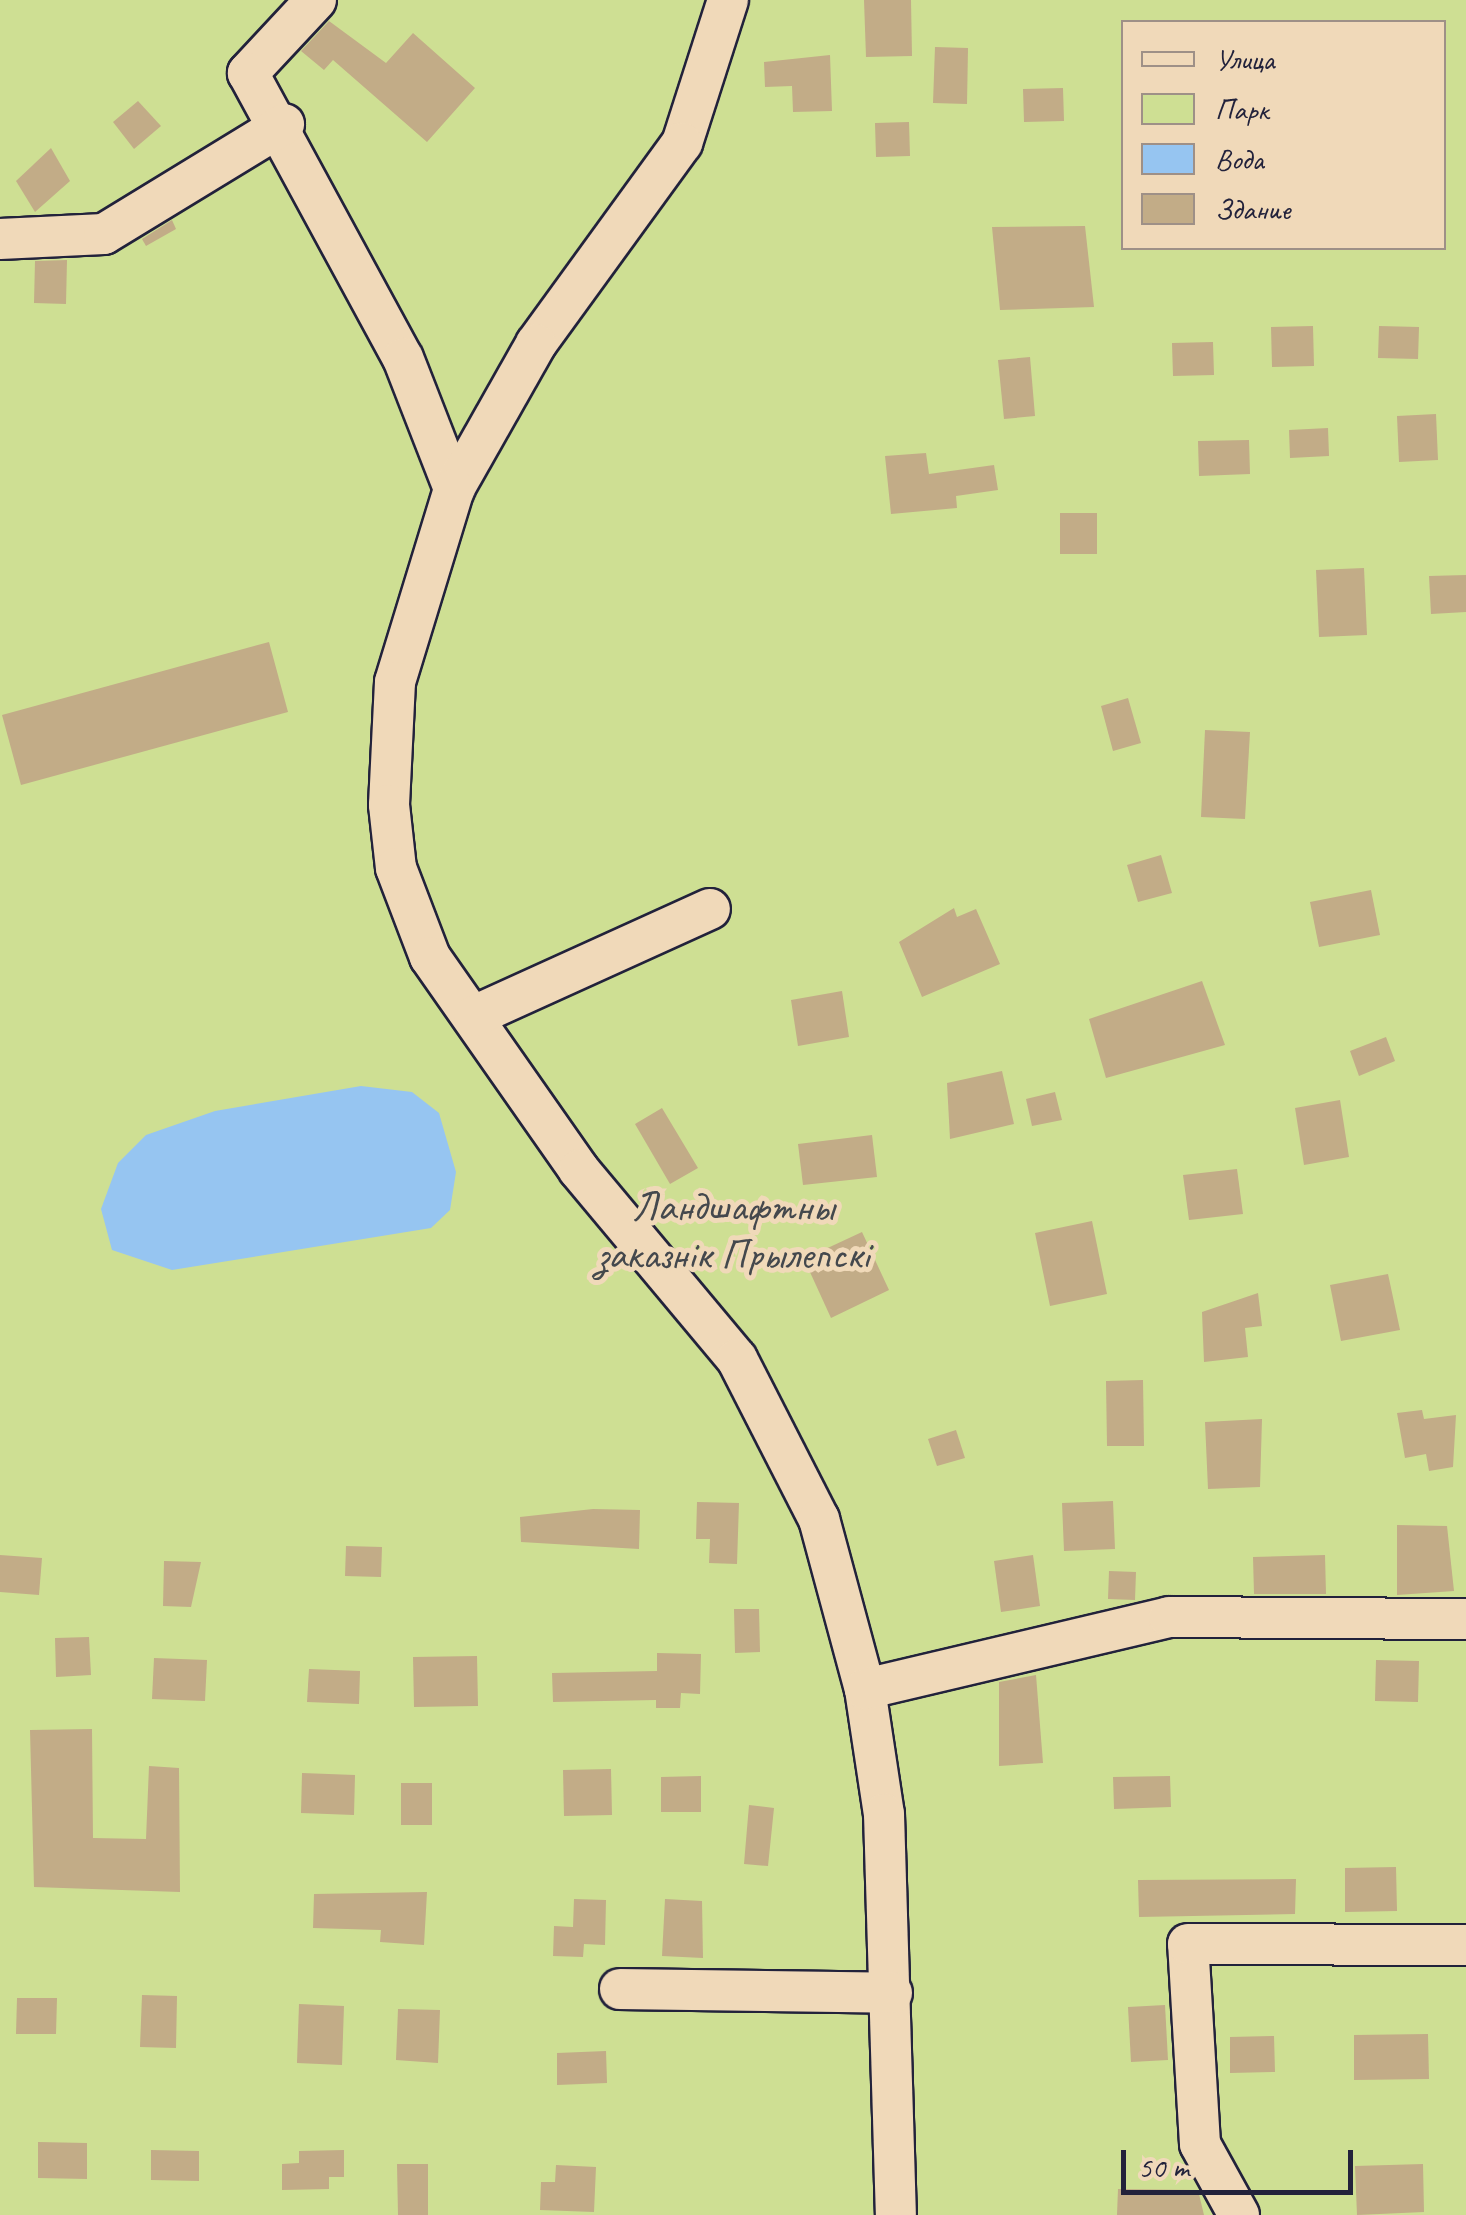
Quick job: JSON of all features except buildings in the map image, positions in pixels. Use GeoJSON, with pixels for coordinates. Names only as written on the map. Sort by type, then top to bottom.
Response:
{"type":"FeatureCollection","features":[{"type":"Feature","properties":{"kind":"street"},"geometry":{"type":"LineString","coordinates":[[316,0],[248,73],[284,124],[403,358],[454,489]]}},
{"type":"Feature","properties":{"kind":"street"},"geometry":{"type":"LineString","coordinates":[[728,0],[682,143],[536,344],[454,489],[395,682],[389,805],[409,912],[579,1170],[680,1280],[768,1410],[820,1519],[865,1689],[884,1814],[896,2215]]}},
{"type":"Feature","properties":{"kind":"street"},"geometry":{"type":"LineString","coordinates":[[0,240],[104,234],[284,124]]}},
{"type":"Feature","properties":{"kind":"street"},"geometry":{"type":"LineString","coordinates":[[474,1016],[710,909]]}},
{"type":"Feature","properties":{"kind":"street"},"geometry":{"type":"LineString","coordinates":[[865,1689],[1169,1618],[1466,1620]]}},
{"type":"Feature","properties":{"kind":"street"},"geometry":{"type":"LineString","coordinates":[[1239,2215],[1200,2144],[1188,1944],[1466,1945]]}},
{"type":"Feature","properties":{"kind":"street"},"geometry":{"type":"LineString","coordinates":[[620,1989],[892,1993]]}},
{"type":"Feature","properties":{"kind":"green space","name":"Ландшафтны заказнік Прылепскі"},"geometry":{"type":"Polygon","coordinates":[[[0,0],[1466,0],[1466,2215],[0,2215],[0,0]]]}},
{"type":"Feature","properties":{"kind":"water"},"geometry":{"type":"Polygon","coordinates":[[[361,1086],[412,1092],[439,1113],[456,1172],[450,1210],[431,1228],[172,1270],[112,1250],[101,1209],[118,1163],[146,1135],[215,1111],[361,1086]]]}}]}
